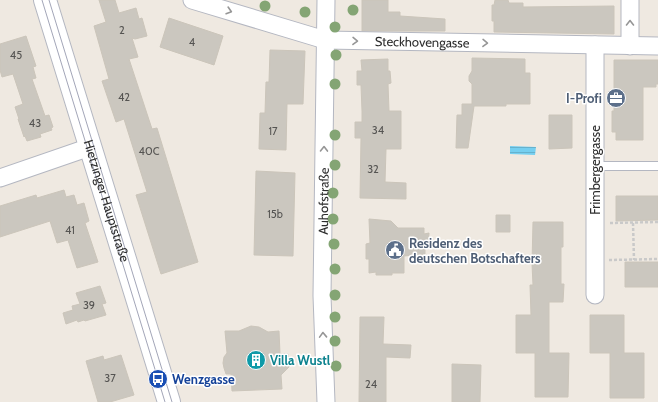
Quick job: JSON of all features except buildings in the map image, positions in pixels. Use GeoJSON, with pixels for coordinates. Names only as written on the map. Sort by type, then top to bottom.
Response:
{"type":"FeatureCollection","features":[{"type":"Feature","properties":{"kind":"main road","name":"Hietzinger Hauptstraße"},"geometry":{"type":"LineString","coordinates":[[45,0],[169,402]]}},
{"type":"Feature","properties":{"kind":"street","name":"Steckhovengasse"},"geometry":{"type":"LineString","coordinates":[[192,0],[326,40],[658,46]]}},
{"type":"Feature","properties":{"kind":"street","name":"Auhofstraße"},"geometry":{"type":"LineString","coordinates":[[326,0],[322,296],[326,402]]}},
{"type":"Feature","properties":{"kind":"street"},"geometry":{"type":"LineString","coordinates":[[630,0],[630,46]]}},
{"type":"Feature","properties":{"kind":"street","name":"Frimbergergasse"},"geometry":{"type":"LineString","coordinates":[[595,45],[595,294]]}},
{"type":"Feature","properties":{"kind":"street"},"geometry":{"type":"LineString","coordinates":[[0,178],[90,147]]}},
{"type":"Feature","properties":{"kind":"lane"},"geometry":{"type":"LineString","coordinates":[[595,166],[658,166]]}},
{"type":"Feature","properties":{"kind":"path"},"geometry":{"type":"LineString","coordinates":[[595,223],[658,222]]}},
{"type":"Feature","properties":{"kind":"path"},"geometry":{"type":"LineString","coordinates":[[633,223],[634,260]]}},
{"type":"Feature","properties":{"kind":"path"},"geometry":{"type":"LineString","coordinates":[[595,260],[658,260]]}},
{"type":"Feature","properties":{"kind":"water"},"geometry":{"type":"Polygon","coordinates":[[[510,146],[536,147],[535,155],[510,154],[510,146]]]}},
{"type":"Feature","properties":{"kind":"tram line"},"geometry":{"type":"LineString","coordinates":[[42,0],[165,402]]}},
{"type":"Feature","properties":{"kind":"tram line"},"geometry":{"type":"LineString","coordinates":[[49,0],[172,402]]}},
{"type":"Feature","properties":{"kind":"place","name":"I-Profi"},"geometry":{"type":"Point","coordinates":[616,98]}},
{"type":"Feature","properties":{"kind":"place","name":"Residenz des deutschen Botschafters"},"geometry":{"type":"Point","coordinates":[395,250]}},
{"type":"Feature","properties":{"kind":"place","name":"Villa Wustl"},"geometry":{"type":"Point","coordinates":[256,360]}},
{"type":"Feature","properties":{"kind":"place","name":"Wenzgasse"},"geometry":{"type":"Point","coordinates":[158,379]}}]}
